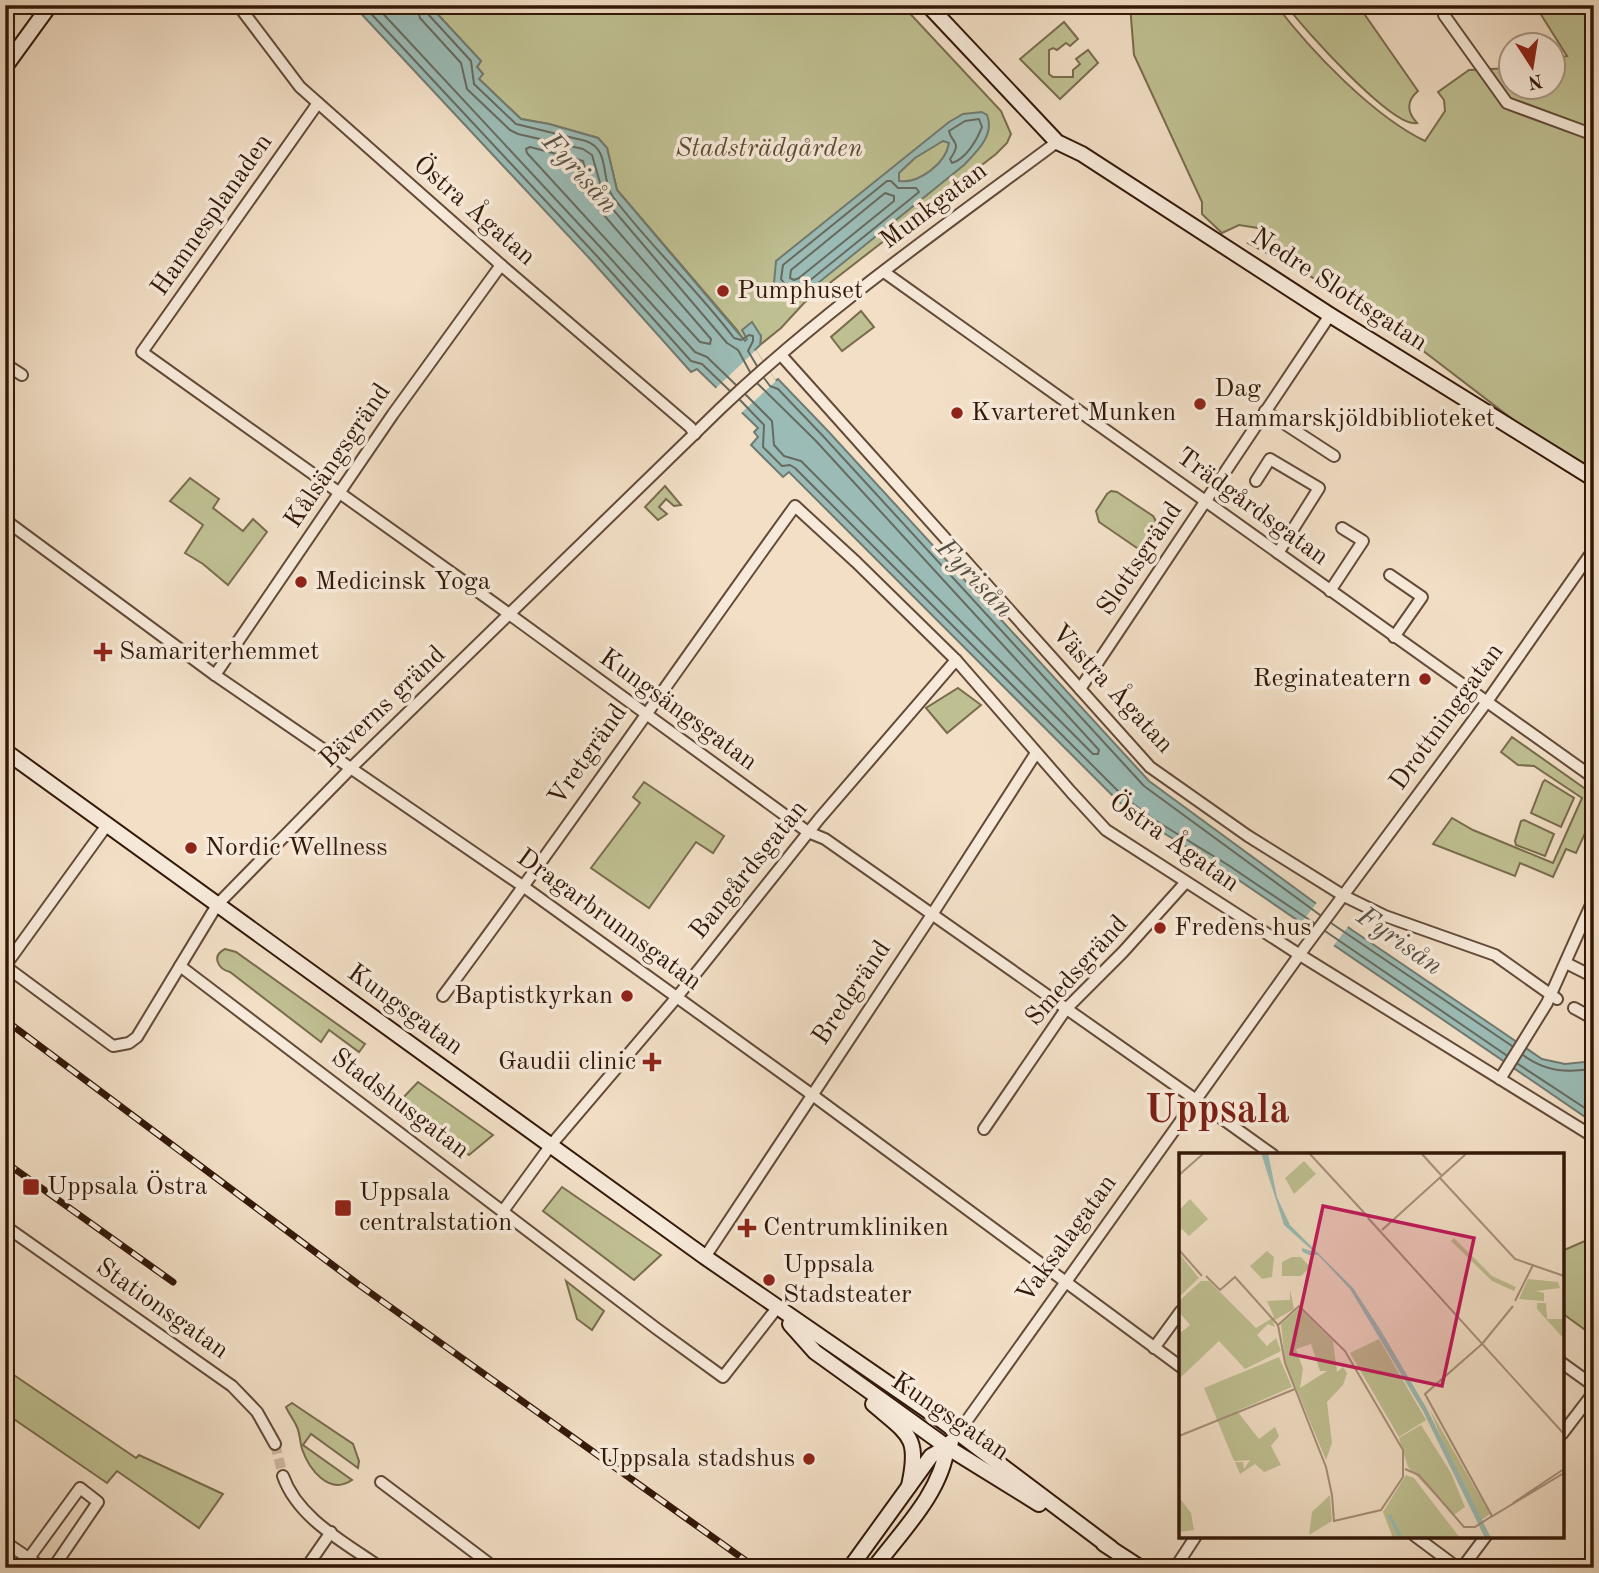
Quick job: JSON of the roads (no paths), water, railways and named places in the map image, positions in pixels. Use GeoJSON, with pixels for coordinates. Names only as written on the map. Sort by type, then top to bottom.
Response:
{"type":"FeatureCollection","features":[{"type":"Feature","properties":{"kind":"main road"},"geometry":{"type":"LineString","coordinates":[[5,67],[50,5]]}},
{"type":"Feature","properties":{"kind":"main road"},"geometry":{"type":"LineString","coordinates":[[928,5],[1057,142]]}},
{"type":"Feature","properties":{"kind":"main road","name":"Nedre Slottsgatan"},"geometry":{"type":"LineString","coordinates":[[1057,142],[1082,153],[1331,315],[1594,479]]}},
{"type":"Feature","properties":{"kind":"main road","name":"Kungsgatan"},"geometry":{"type":"LineString","coordinates":[[5,751],[705,1257],[958,1433],[1111,1548]]}},
{"type":"Feature","properties":{"kind":"main road","name":"Kungsgatan"},"geometry":{"type":"LineString","coordinates":[[777,1308],[815,1352],[947,1447],[1141,1568]]}},
{"type":"Feature","properties":{"kind":"main road"},"geometry":{"type":"LineString","coordinates":[[815,1352],[907,1434],[914,1450],[909,1486]]}},
{"type":"Feature","properties":{"kind":"main road","name":"Vaksalagatan"},"geometry":{"type":"LineString","coordinates":[[849,1568],[931,1456],[947,1447],[958,1433]]}},
{"type":"Feature","properties":{"kind":"main road","name":"Vaksalagatan"},"geometry":{"type":"LineString","coordinates":[[874,1568],[926,1498],[945,1466],[947,1447]]}},
{"type":"Feature","properties":{"kind":"street","name":"Östra Ågatan"},"geometry":{"type":"LineString","coordinates":[[238,5],[300,87],[695,434]]}},
{"type":"Feature","properties":{"kind":"street"},"geometry":{"type":"LineString","coordinates":[[1444,15],[1507,103],[1594,135]]}},
{"type":"Feature","properties":{"kind":"street","name":"Hamnesplanaden"},"geometry":{"type":"LineString","coordinates":[[142,352],[318,103]]}},
{"type":"Feature","properties":{"kind":"street","name":"Munkgatan"},"geometry":{"type":"LineString","coordinates":[[712,417],[766,366],[884,272],[1057,142]]}},
{"type":"Feature","properties":{"kind":"street","name":"Kålsängsgränd"},"geometry":{"type":"LineString","coordinates":[[215,675],[393,414],[501,265]]}},
{"type":"Feature","properties":{"kind":"street","name":"Trädgårdsgatan"},"geometry":{"type":"LineString","coordinates":[[884,272],[1594,778]]}},
{"type":"Feature","properties":{"kind":"street","name":"Slottsgränd"},"geometry":{"type":"LineString","coordinates":[[1080,689],[1331,315]]}},
{"type":"Feature","properties":{"kind":"street","name":"Kungsängsgatan"},"geometry":{"type":"LineString","coordinates":[[142,352],[511,615],[808,832],[825,839],[933,913],[1192,1097]]}},
{"type":"Feature","properties":{"kind":"street","name":"Västra Ågatan"},"geometry":{"type":"LineString","coordinates":[[781,355],[1150,767],[1248,836],[1343,896],[1385,916],[1495,955],[1554,998]]}},
{"type":"Feature","properties":{"kind":"street"},"geometry":{"type":"LineString","coordinates":[[5,364],[22,375]]}},
{"type":"Feature","properties":{"kind":"street"},"geometry":{"type":"LineString","coordinates":[[1265,411],[1334,456]]}},
{"type":"Feature","properties":{"kind":"street","name":"Bäverns gränd"},"geometry":{"type":"LineString","coordinates":[[5,966],[113,1046],[129,1043],[137,1037],[217,905],[352,767],[712,417]]}},
{"type":"Feature","properties":{"kind":"street"},"geometry":{"type":"LineString","coordinates":[[1256,481],[1270,459],[1319,488],[1278,553]]}},
{"type":"Feature","properties":{"kind":"street","name":"Östra Ågatan"},"geometry":{"type":"LineString","coordinates":[[794,506],[856,562],[956,660],[1106,830],[1300,955],[1503,1074],[1594,1137]]}},
{"type":"Feature","properties":{"kind":"street","name":"Vretgränd"},"geometry":{"type":"LineString","coordinates":[[443,996],[524,887],[644,714],[794,506]]}},
{"type":"Feature","properties":{"kind":"street","name":"Dragarbrunnsgatan"},"geometry":{"type":"LineString","coordinates":[[5,520],[215,675],[352,767],[677,997],[1179,1366]]}},
{"type":"Feature","properties":{"kind":"street"},"geometry":{"type":"LineString","coordinates":[[1330,591],[1363,541],[1342,528]]}},
{"type":"Feature","properties":{"kind":"street","name":"Drottninggatan"},"geometry":{"type":"LineString","coordinates":[[1300,955],[1486,703],[1594,549]]}},
{"type":"Feature","properties":{"kind":"street"},"geometry":{"type":"LineString","coordinates":[[1390,575],[1422,597],[1394,637]]}},
{"type":"Feature","properties":{"kind":"street","name":"Bangårdsgatan"},"geometry":{"type":"LineString","coordinates":[[503,1211],[551,1145],[677,997],[808,832],[956,660]]}},
{"type":"Feature","properties":{"kind":"street","name":"Bredgränd"},"geometry":{"type":"LineString","coordinates":[[705,1257],[1036,753]]}},
{"type":"Feature","properties":{"kind":"street"},"geometry":{"type":"LineString","coordinates":[[5,966],[107,825]]}},
{"type":"Feature","properties":{"kind":"street","name":"Smedsgränd"},"geometry":{"type":"LineString","coordinates":[[984,1129],[1066,1009],[1123,952],[1186,882]]}},
{"type":"Feature","properties":{"kind":"street"},"geometry":{"type":"LineString","coordinates":[[1503,1074],[1554,998],[1594,898]]}},
{"type":"Feature","properties":{"kind":"street","name":"Vaksalagatan"},"geometry":{"type":"LineString","coordinates":[[958,1433],[1300,955]]}},
{"type":"Feature","properties":{"kind":"street"},"geometry":{"type":"LineString","coordinates":[[1566,963],[1594,977]]}},
{"type":"Feature","properties":{"kind":"street","name":"Stadshusgatan"},"geometry":{"type":"LineString","coordinates":[[180,966],[723,1377],[777,1308]]}},
{"type":"Feature","properties":{"kind":"street"},"geometry":{"type":"LineString","coordinates":[[1574,1008],[1594,1019]]}},
{"type":"Feature","properties":{"kind":"street"},"geometry":{"type":"LineString","coordinates":[[1206,1107],[1270,1153]]}},
{"type":"Feature","properties":{"kind":"street","name":"Stationsgatan"},"geometry":{"type":"LineString","coordinates":[[5,1226],[232,1386],[257,1412],[275,1444]]}},
{"type":"Feature","properties":{"kind":"street"},"geometry":{"type":"LineString","coordinates":[[1154,1348],[1179,1314]]}},
{"type":"Feature","properties":{"kind":"street"},"geometry":{"type":"LineString","coordinates":[[1564,1364],[1594,1385]]}},
{"type":"Feature","properties":{"kind":"street"},"geometry":{"type":"LineString","coordinates":[[1564,1431],[1594,1392]]}},
{"type":"Feature","properties":{"kind":"street"},"geometry":{"type":"LineString","coordinates":[[283,1476],[297,1503],[331,1532],[381,1568]]}},
{"type":"Feature","properties":{"kind":"street"},"geometry":{"type":"LineString","coordinates":[[381,1482],[495,1568]]}},
{"type":"Feature","properties":{"kind":"street"},"geometry":{"type":"LineString","coordinates":[[5,1542],[36,1564],[79,1488],[98,1502],[53,1568]]}},
{"type":"Feature","properties":{"kind":"street"},"geometry":{"type":"LineString","coordinates":[[306,1568],[331,1532]]}},
{"type":"Feature","properties":{"kind":"street"},"geometry":{"type":"LineString","coordinates":[[1175,1568],[1195,1538]]}},
{"type":"Feature","properties":{"kind":"street"},"geometry":{"type":"LineString","coordinates":[[1418,1538],[1460,1568],[1484,1538]]}},
{"type":"Feature","properties":{"kind":"water","name":"Fyrisån"},"geometry":{"type":"Polygon","coordinates":[[[353,5],[429,5],[481,61],[477,67],[483,74],[479,79],[521,119],[598,138],[607,148],[617,190],[745,341],[747,339],[742,330],[752,322],[761,336],[760,345],[755,350],[775,381],[778,379],[827,430],[1149,781],[1352,930],[1542,1059],[1565,1064],[1594,1061],[1594,1090],[1591,1094],[1594,1096],[1594,1123],[1224,870],[1149,824],[1119,802],[789,472],[783,477],[751,445],[758,437],[754,432],[758,428],[697,369],[691,372],[591,260],[353,5]]]}},
{"type":"Feature","properties":{"kind":"water"},"geometry":{"type":"Polygon","coordinates":[[[982,112],[987,115],[989,122],[987,136],[964,165],[807,292],[797,295],[785,293],[774,283],[776,261],[949,122],[963,114],[982,112]],[[943,141],[915,158],[899,173],[899,181],[915,179],[930,171],[943,158],[949,143],[943,141]]]}},
{"type":"Feature","properties":{"kind":"tunnel"},"geometry":{"type":"LineString","coordinates":[[275,1444],[283,1476]]}},
{"type":"Feature","properties":{"kind":"railway"},"geometry":{"type":"LineString","coordinates":[[5,1020],[358,1284],[756,1568]]}},
{"type":"Feature","properties":{"kind":"railway"},"geometry":{"type":"LineString","coordinates":[[5,1162],[173,1282]]}},
{"type":"Feature","properties":{"kind":"place","name":"Pumphuset"},"geometry":{"type":"Point","coordinates":[723,291]}},
{"type":"Feature","properties":{"kind":"place","name":"Dag Hammarskjöldbiblioteket"},"geometry":{"type":"Point","coordinates":[1200,404]}},
{"type":"Feature","properties":{"kind":"place","name":"Kvarteret Munken"},"geometry":{"type":"Point","coordinates":[957,413]}},
{"type":"Feature","properties":{"kind":"place","name":"Medicinsk Yoga"},"geometry":{"type":"Point","coordinates":[301,582]}},
{"type":"Feature","properties":{"kind":"place","name":"Samariterhemmet"},"geometry":{"type":"Point","coordinates":[103,652]}},
{"type":"Feature","properties":{"kind":"place","name":"Reginateatern"},"geometry":{"type":"Point","coordinates":[1425,679]}},
{"type":"Feature","properties":{"kind":"place","name":"Nordic Wellness"},"geometry":{"type":"Point","coordinates":[191,848]}},
{"type":"Feature","properties":{"kind":"place","name":"Fredens hus"},"geometry":{"type":"Point","coordinates":[1160,928]}},
{"type":"Feature","properties":{"kind":"place","name":"Baptistkyrkan"},"geometry":{"type":"Point","coordinates":[627,996]}},
{"type":"Feature","properties":{"kind":"place","name":"Gaudii clinic"},"geometry":{"type":"Point","coordinates":[652,1062]}},
{"type":"Feature","properties":{"kind":"place","name":"Uppsala Östra"},"geometry":{"type":"Point","coordinates":[31,1187]}},
{"type":"Feature","properties":{"kind":"place","name":"Uppsala centralstation"},"geometry":{"type":"Point","coordinates":[343,1208]}},
{"type":"Feature","properties":{"kind":"place","name":"Centrumkliniken"},"geometry":{"type":"Point","coordinates":[747,1228]}},
{"type":"Feature","properties":{"kind":"place","name":"Uppsala Stadsteater"},"geometry":{"type":"Point","coordinates":[769,1280]}},
{"type":"Feature","properties":{"kind":"place","name":"Uppsala stadshus"},"geometry":{"type":"Point","coordinates":[809,1459]}},
{"type":"Feature","properties":{"kind":"district","name":"Uppsala"},"geometry":{"type":"Point","coordinates":[1217,1112]}},
{"type":"Feature","properties":{"kind":"park label","name":"Stadsträdgården"},"geometry":{"type":"Point","coordinates":[769,149]}}]}
